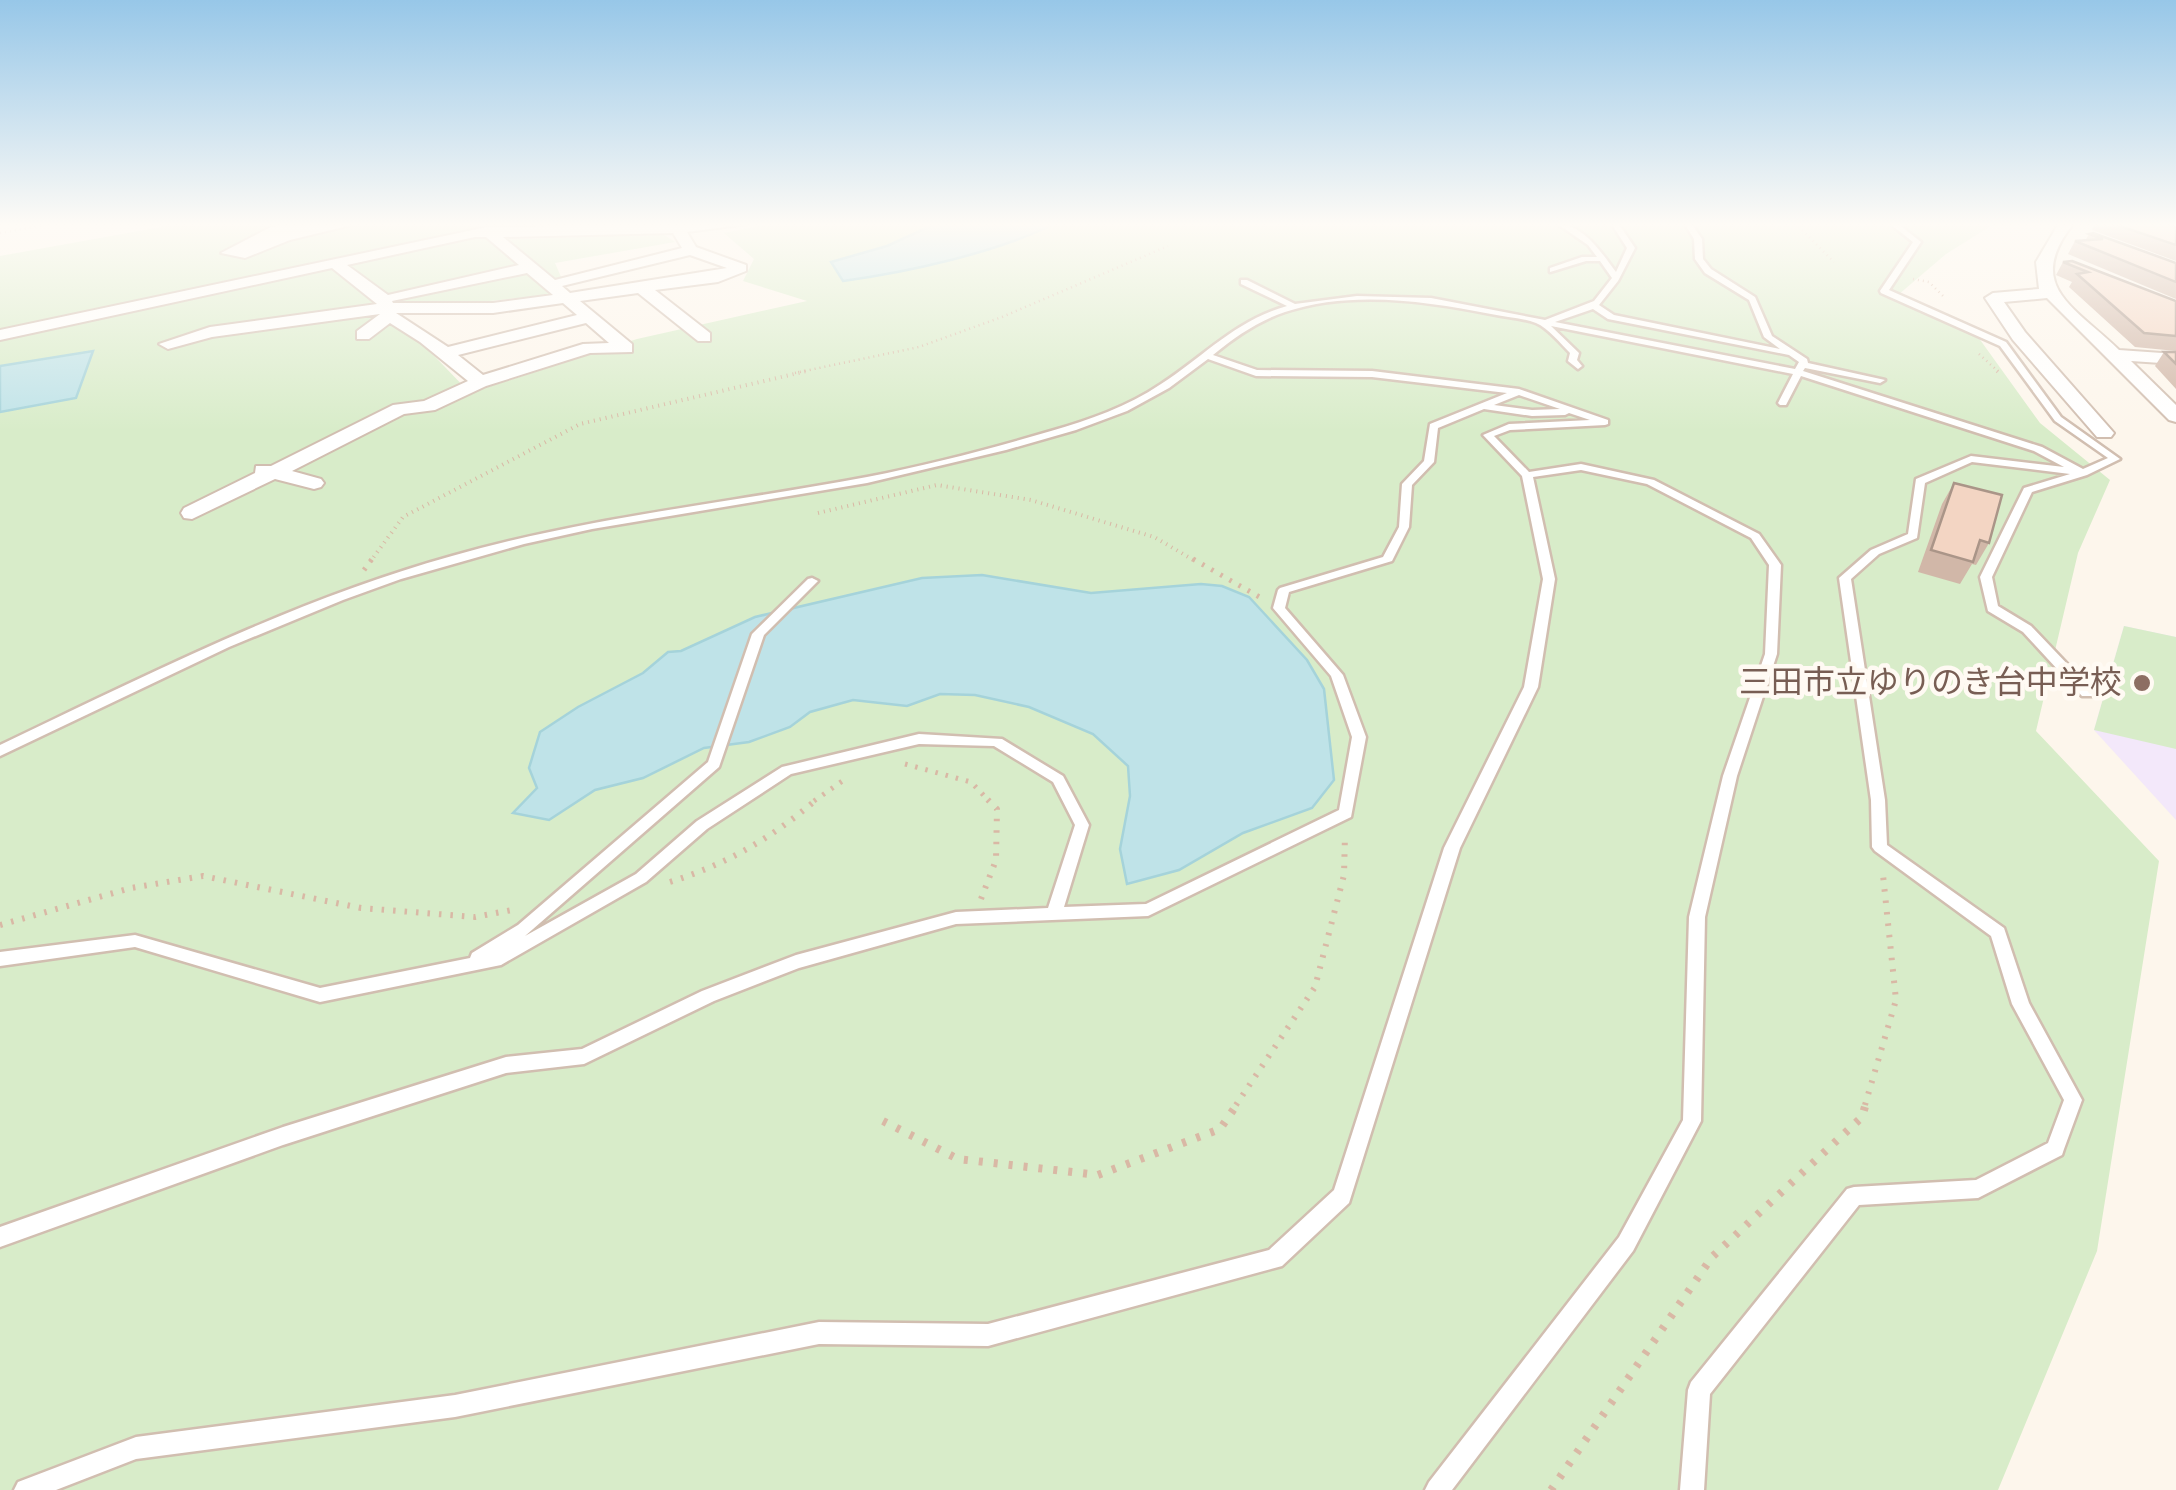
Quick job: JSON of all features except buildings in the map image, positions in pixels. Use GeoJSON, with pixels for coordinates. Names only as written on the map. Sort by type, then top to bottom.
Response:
{"type":"FeatureCollection","features":[{"type":"Feature","properties":{"kind":"street"},"geometry":{"type":"LineString","coordinates":[[0,335],[198,293]]}},
{"type":"Feature","properties":{"kind":"street"},"geometry":{"type":"LineString","coordinates":[[374,293],[386,308],[480,382]]}},
{"type":"Feature","properties":{"kind":"street"},"geometry":{"type":"LineString","coordinates":[[168,344],[210,332],[386,308],[441,293]]}},
{"type":"Feature","properties":{"kind":"street"},"geometry":{"type":"LineString","coordinates":[[192,513],[400,409],[428,406],[480,382],[589,348],[626,348],[563,293]]}},
{"type":"Feature","properties":{"kind":"street"},"geometry":{"type":"LineString","coordinates":[[363,335],[386,308],[493,308],[596,293]]}},
{"type":"Feature","properties":{"kind":"street"},"geometry":{"type":"LineString","coordinates":[[648,293],[704,336]]}},
{"type":"Feature","properties":{"kind":"street"},"geometry":{"type":"LineString","coordinates":[[2104,433],[2019,336],[1992,298],[2050,293],[2176,416]]}},
{"type":"Feature","properties":{"kind":"street"},"geometry":{"type":"LineString","coordinates":[[493,308],[552,360]]}},
{"type":"Feature","properties":{"kind":"street"},"geometry":{"type":"LineString","coordinates":[[446,353],[591,317]]}},
{"type":"Feature","properties":{"kind":"street"},"geometry":{"type":"LineString","coordinates":[[288,339],[296,321]]}},
{"type":"Feature","properties":{"kind":"street"},"geometry":{"type":"LineString","coordinates":[[399,344],[426,338]]}},
{"type":"Feature","properties":{"kind":"street"},"geometry":{"type":"LineString","coordinates":[[2114,355],[2176,359]]}},
{"type":"Feature","properties":{"kind":"street"},"geometry":{"type":"LineString","coordinates":[[248,465],[314,483]]}},
{"type":"Feature","properties":{"kind":"lane"},"geometry":{"type":"LineString","coordinates":[[1267,293],[1296,306]]}},
{"type":"Feature","properties":{"kind":"lane"},"geometry":{"type":"LineString","coordinates":[[1544,324],[1562,313],[1594,306],[1605,293]]}},
{"type":"Feature","properties":{"kind":"lane"},"geometry":{"type":"LineString","coordinates":[[1742,293],[1752,299],[1768,338]]}},
{"type":"Feature","properties":{"kind":"lane"},"geometry":{"type":"LineString","coordinates":[[1885,293],[2004,344],[2058,418],[2115,459],[2028,490],[1986,577],[1992,608],[2028,628],[2088,693]]}},
{"type":"Feature","properties":{"kind":"lane"},"geometry":{"type":"LineString","coordinates":[[0,751],[273,621],[347,592],[457,557],[562,532],[846,483],[1000,449],[1123,409],[1144,399],[1261,318],[1296,306],[1379,296],[1431,300],[1673,352],[1880,380]]}},
{"type":"Feature","properties":{"kind":"lane"},"geometry":{"type":"LineString","coordinates":[[1594,306],[1612,317]]}},
{"type":"Feature","properties":{"kind":"lane"},"geometry":{"type":"LineString","coordinates":[[1562,313],[1612,317],[1794,354]]}},
{"type":"Feature","properties":{"kind":"lane"},"geometry":{"type":"LineString","coordinates":[[1544,324],[1575,352],[1572,361],[1578,366]]}},
{"type":"Feature","properties":{"kind":"lane"},"geometry":{"type":"LineString","coordinates":[[1718,338],[1735,334],[1768,338],[1804,361],[1783,403]]}},
{"type":"Feature","properties":{"kind":"lane"},"geometry":{"type":"LineString","coordinates":[[26,1490],[136,1448],[455,1406],[819,1333],[988,1335],[1275,1259],[1342,1196],[1452,848],[1531,688],[1550,579],[1527,476],[1488,435],[1508,427],[1605,422],[1518,392],[1372,374],[1256,373],[1204,355]]}},
{"type":"Feature","properties":{"kind":"lane"},"geometry":{"type":"LineString","coordinates":[[1799,368],[2038,449],[2083,473]]}},
{"type":"Feature","properties":{"kind":"lane"},"geometry":{"type":"LineString","coordinates":[[0,1237],[283,1136],[487,1071],[584,1056],[708,996],[796,962],[956,918],[1148,910],[1346,813],[1359,737],[1337,675],[1278,608],[1284,590],[1388,559],[1404,527],[1408,484],[1429,462],[1433,426],[1518,392]]}},
{"type":"Feature","properties":{"kind":"lane"},"geometry":{"type":"LineString","coordinates":[[1482,406],[1532,414],[1574,412]]}},
{"type":"Feature","properties":{"kind":"lane"},"geometry":{"type":"LineString","coordinates":[[1692,1490],[1699,1390],[1854,1196],[1978,1189],[2055,1148],[2073,1100],[2021,1004],[1998,932],[1880,847],[1878,800],[1845,578],[1875,552],[1913,536],[1920,481],[1971,459],[2083,473]]}},
{"type":"Feature","properties":{"kind":"lane"},"geometry":{"type":"LineString","coordinates":[[1438,1490],[1626,1244],[1692,1121],[1697,917],[1730,776],[1771,654],[1775,565],[1755,536],[1650,482],[1582,467],[1527,476]]}},
{"type":"Feature","properties":{"kind":"lane"},"geometry":{"type":"LineString","coordinates":[[468,964],[524,929],[714,764],[758,634],[812,581]]}},
{"type":"Feature","properties":{"kind":"lane"},"geometry":{"type":"LineString","coordinates":[[0,959],[135,941],[320,995],[501,958],[640,878],[702,826],[787,770],[919,739],[998,742],[1058,779],[1082,825],[1054,912]]}},
{"type":"Feature","properties":{"kind":"path"},"geometry":{"type":"LineString","coordinates":[[347,592],[403,517],[580,424],[688,396],[919,347],[1059,293]]}},
{"type":"Feature","properties":{"kind":"path"},"geometry":{"type":"LineString","coordinates":[[818,513],[938,484],[1031,500],[1154,537],[1278,608]]}},
{"type":"Feature","properties":{"kind":"path"},"geometry":{"type":"LineString","coordinates":[[901,764],[915,764],[971,782],[997,809],[996,860],[975,917]]}},
{"type":"Feature","properties":{"kind":"path"},"geometry":{"type":"LineString","coordinates":[[654,885],[736,859],[788,824],[822,791],[856,772]]}},
{"type":"Feature","properties":{"kind":"path"},"geometry":{"type":"LineString","coordinates":[[883,1121],[958,1159],[1098,1175],[1220,1129],[1314,987],[1344,874],[1346,813]]}},
{"type":"Feature","properties":{"kind":"path"},"geometry":{"type":"LineString","coordinates":[[1551,1490],[1712,1258],[1862,1117],[1896,1000],[1880,847]]}},
{"type":"Feature","properties":{"kind":"path"},"geometry":{"type":"LineString","coordinates":[[0,925],[130,888],[203,876],[361,908],[475,917],[528,908]]}},
{"type":"Feature","properties":{"kind":"shaded area","name":"三田市立ゆりのき台中学校"},"geometry":{"type":"Polygon","coordinates":[[[2124,626],[2176,637],[2176,820],[2094,730],[2124,626]]]}},
{"type":"Feature","properties":{"kind":"green space"},"geometry":{"type":"Polygon","coordinates":[[[0,293],[568,293],[391,311],[470,393],[637,339],[807,301],[780,293],[1901,293],[1898,295],[1968,323],[2040,423],[2110,480],[2078,553],[2036,731],[2159,861],[2097,1251],[1998,1490],[0,1490],[0,293]]]}},
{"type":"Feature","properties":{"kind":"green space","name":"三田市立ゆりのき台中学校"},"geometry":{"type":"Polygon","coordinates":[[[2124,626],[2176,637],[2176,749],[2094,730],[2124,626]]]}},
{"type":"Feature","properties":{"kind":"water"},"geometry":{"type":"Polygon","coordinates":[[[93,351],[76,398],[0,412],[0,366],[93,351]]]}},
{"type":"Feature","properties":{"kind":"water"},"geometry":{"type":"Polygon","coordinates":[[[982,575],[1091,593],[1201,584],[1222,586],[1249,597],[1307,660],[1324,689],[1334,780],[1312,808],[1243,833],[1179,870],[1127,884],[1120,849],[1130,796],[1128,766],[1093,734],[1029,707],[975,695],[940,694],[907,706],[853,700],[810,712],[790,727],[749,742],[704,748],[643,778],[595,790],[549,820],[513,813],[537,788],[529,768],[540,732],[643,673],[668,652],[681,651],[755,617],[922,578],[982,575]]]}},
{"type":"Feature","properties":{"kind":"place","name":"三田市立ゆりのき台中学校"},"geometry":{"type":"Point","coordinates":[2142,683]}}]}
